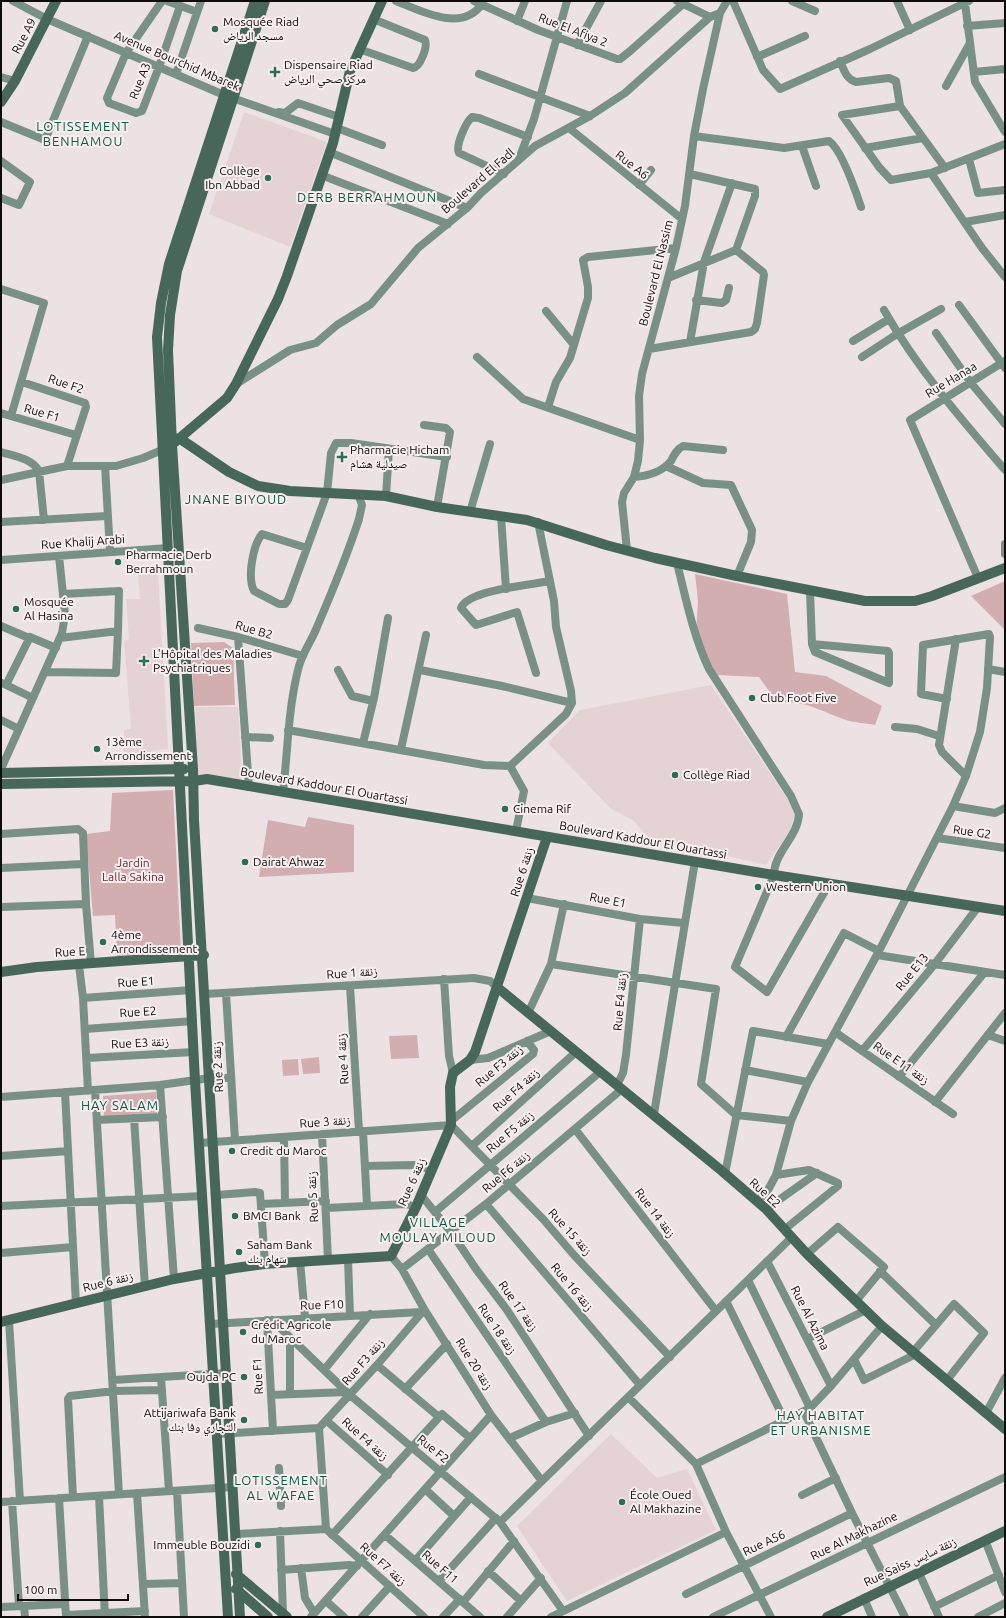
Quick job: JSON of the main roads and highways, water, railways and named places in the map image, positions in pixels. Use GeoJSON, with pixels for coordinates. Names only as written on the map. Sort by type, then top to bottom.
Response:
{"type":"FeatureCollection","features":[{"type":"Feature","properties":{"kind":"main road","name":"Rue A9"},"geometry":{"type":"LineString","coordinates":[[1,102],[15,81],[56,1]]}},
{"type":"Feature","properties":{"kind":"main road"},"geometry":{"type":"LineString","coordinates":[[240,1617],[204,955],[194,820],[194,781],[168,335],[177,271],[230,96],[255,1]]}},
{"type":"Feature","properties":{"kind":"main road"},"geometry":{"type":"LineString","coordinates":[[228,1617],[194,1052],[157,337],[161,303],[169,264],[265,1]]}},
{"type":"Feature","properties":{"kind":"main road"},"geometry":{"type":"LineString","coordinates":[[162,450],[222,403],[236,384],[282,289],[336,131],[346,81],[359,49],[382,1]]}},
{"type":"Feature","properties":{"kind":"main road"},"geometry":{"type":"LineString","coordinates":[[175,441],[252,484],[284,490],[386,496],[437,507],[538,522],[627,550],[677,563],[865,601],[915,601],[1005,568]]}},
{"type":"Feature","properties":{"kind":"main road"},"geometry":{"type":"LineString","coordinates":[[1,772],[179,768],[193,769],[207,779]]}},
{"type":"Feature","properties":{"kind":"main road"},"geometry":{"type":"LineString","coordinates":[[107,782],[109,770]]}},
{"type":"Feature","properties":{"kind":"main road"},"geometry":{"type":"LineString","coordinates":[[1,784],[194,781],[207,779]]}},
{"type":"Feature","properties":{"kind":"main road","name":"Boulevard Kaddour El Ouartassi"},"geometry":{"type":"LineString","coordinates":[[207,779],[774,875],[1005,911]]}},
{"type":"Feature","properties":{"kind":"main road","name":"Rue 6 زنقة"},"geometry":{"type":"LineString","coordinates":[[5,1321],[174,1279],[221,1271],[265,1264],[391,1256],[416,1207],[451,1123],[450,1088],[453,1073],[470,1060],[475,1052],[498,988],[547,837]]}},
{"type":"Feature","properties":{"kind":"main road","name":"Rue E"},"geometry":{"type":"LineString","coordinates":[[1,972],[37,967],[204,955]]}},
{"type":"Feature","properties":{"kind":"main road","name":"Rue E2"},"geometry":{"type":"LineString","coordinates":[[498,988],[600,1072],[654,1114],[766,1209],[807,1254],[882,1326],[1005,1429]]}},
{"type":"Feature","properties":{"kind":"main road","name":"Rue Saiss زنقة سايس"},"geometry":{"type":"LineString","coordinates":[[827,1617],[1005,1531]]}},
{"type":"Feature","properties":{"kind":"main road"},"geometry":{"type":"LineString","coordinates":[[224,1564],[285,1615]]}},
{"type":"Feature","properties":{"kind":"main road"},"geometry":{"type":"LineString","coordinates":[[226,1579],[268,1617]]}},
{"type":"Feature","properties":{"kind":"place","name":"Mosquée Riad مسجد الرياض"},"geometry":{"type":"Point","coordinates":[215,29]}},
{"type":"Feature","properties":{"kind":"place","name":"Dispensaire Riad مركز صحي الرياض"},"geometry":{"type":"Point","coordinates":[275,72]}},
{"type":"Feature","properties":{"kind":"place","name":"Collège Ibn Abbad"},"geometry":{"type":"Point","coordinates":[268,178]}},
{"type":"Feature","properties":{"kind":"place","name":"Pharmacie Hicham صيدلية هشام"},"geometry":{"type":"Point","coordinates":[342,457]}},
{"type":"Feature","properties":{"kind":"place","name":"Pharmacie Derb Berrahmoun"},"geometry":{"type":"Point","coordinates":[118,562]}},
{"type":"Feature","properties":{"kind":"place","name":"Mosquée Al Hasina"},"geometry":{"type":"Point","coordinates":[16,609]}},
{"type":"Feature","properties":{"kind":"place","name":"L'Hôpital des Maladies Psychiatriques"},"geometry":{"type":"Point","coordinates":[144,661]}},
{"type":"Feature","properties":{"kind":"place","name":"Club Foot Five"},"geometry":{"type":"Point","coordinates":[752,698]}},
{"type":"Feature","properties":{"kind":"place","name":"13ème Arrondissement"},"geometry":{"type":"Point","coordinates":[97,749]}},
{"type":"Feature","properties":{"kind":"place","name":"Collège Riad"},"geometry":{"type":"Point","coordinates":[675,775]}},
{"type":"Feature","properties":{"kind":"place","name":"Cinema Rif"},"geometry":{"type":"Point","coordinates":[505,809]}},
{"type":"Feature","properties":{"kind":"place","name":"Dairat Ahwaz"},"geometry":{"type":"Point","coordinates":[245,862]}},
{"type":"Feature","properties":{"kind":"place","name":"Western Union"},"geometry":{"type":"Point","coordinates":[758,887]}},
{"type":"Feature","properties":{"kind":"place","name":"4ème Arrondissement"},"geometry":{"type":"Point","coordinates":[103,942]}},
{"type":"Feature","properties":{"kind":"place","name":"Credit du Maroc"},"geometry":{"type":"Point","coordinates":[232,1151]}},
{"type":"Feature","properties":{"kind":"place","name":"BMCI Bank"},"geometry":{"type":"Point","coordinates":[235,1216]}},
{"type":"Feature","properties":{"kind":"place","name":"Saham Bank سهام بنك"},"geometry":{"type":"Point","coordinates":[239,1252]}},
{"type":"Feature","properties":{"kind":"place","name":"Crédit Agricole du Maroc"},"geometry":{"type":"Point","coordinates":[243,1332]}},
{"type":"Feature","properties":{"kind":"place","name":"Oujda PC"},"geometry":{"type":"Point","coordinates":[244,1377]}},
{"type":"Feature","properties":{"kind":"place","name":"Attijariwafa Bank التجاري وفا بنك"},"geometry":{"type":"Point","coordinates":[244,1420]}},
{"type":"Feature","properties":{"kind":"place","name":"École Oued Al Makhazine"},"geometry":{"type":"Point","coordinates":[622,1502]}},
{"type":"Feature","properties":{"kind":"place","name":"Immeuble Bouzidi"},"geometry":{"type":"Point","coordinates":[258,1545]}},
{"type":"Feature","properties":{"kind":"district","name":"LOTISSEMENT BENHAMOU"},"geometry":{"type":"Point","coordinates":[83,134]}},
{"type":"Feature","properties":{"kind":"district","name":"DERB BERRAHMOUN"},"geometry":{"type":"Point","coordinates":[367,197]}},
{"type":"Feature","properties":{"kind":"district","name":"JNANE BIYOUD"},"geometry":{"type":"Point","coordinates":[236,499]}},
{"type":"Feature","properties":{"kind":"district","name":"HAY SALAM"},"geometry":{"type":"Point","coordinates":[120,1105]}},
{"type":"Feature","properties":{"kind":"district","name":"VILLAGE MOULAY MILOUD"},"geometry":{"type":"Point","coordinates":[438,1230]}},
{"type":"Feature","properties":{"kind":"district","name":"HAY HABITAT ET URBANISME"},"geometry":{"type":"Point","coordinates":[821,1422]}},
{"type":"Feature","properties":{"kind":"district","name":"LOTISSEMENT AL WAFAE"},"geometry":{"type":"Point","coordinates":[281,1488]}},
{"type":"Feature","properties":{"kind":"park label","name":"Jardin Lalla Sakina"},"geometry":{"type":"Point","coordinates":[133,870]}}]}
